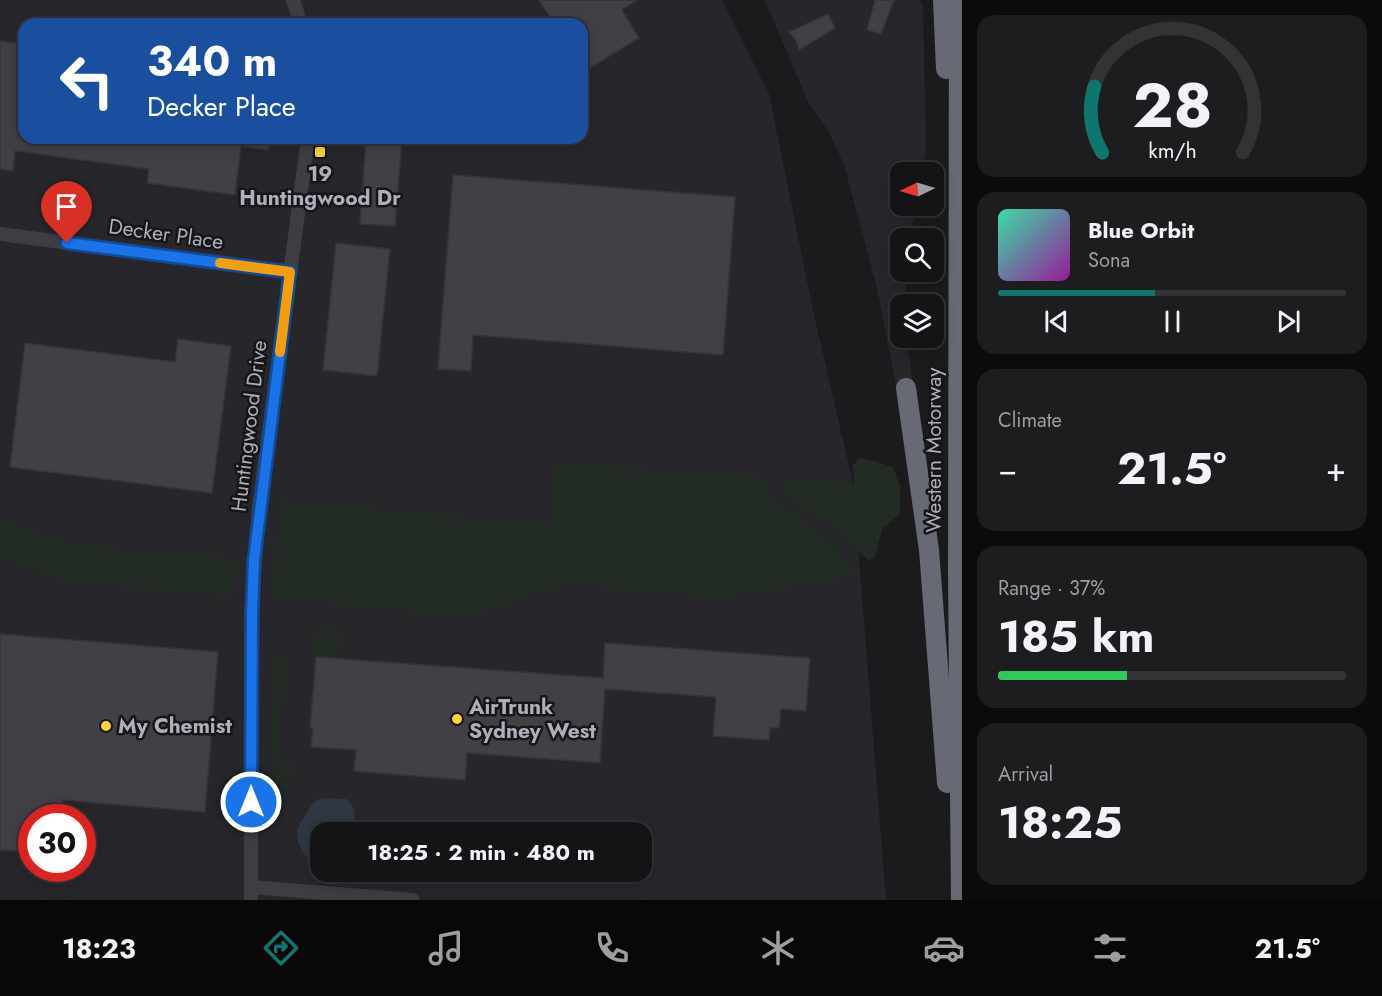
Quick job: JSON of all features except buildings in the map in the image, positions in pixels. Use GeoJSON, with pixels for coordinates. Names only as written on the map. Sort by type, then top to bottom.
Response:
{"type":"FeatureCollection","features":[{"type":"Feature","properties":{"kind":"highway"},"geometry":{"type":"LineString","coordinates":[[943,0],[949,133],[959,212]]}},
{"type":"Feature","properties":{"kind":"highway","name":"Western Motorway"},"geometry":{"type":"LineString","coordinates":[[959,0],[959,838],[961,900]]}},
{"type":"Feature","properties":{"kind":"highway"},"geometry":{"type":"LineString","coordinates":[[906,388],[929,550],[950,829],[959,838]]}},
{"type":"Feature","properties":{"kind":"street"},"geometry":{"type":"LineString","coordinates":[[293,0],[299,18]]}},
{"type":"Feature","properties":{"kind":"street","name":"Huntingwood Drive"},"geometry":{"type":"LineString","coordinates":[[251,893],[252,585],[259,507],[307,144]]}},
{"type":"Feature","properties":{"kind":"street","name":"Decker Place"},"geometry":{"type":"LineString","coordinates":[[0,234],[290,272]]}},
{"type":"Feature","properties":{"kind":"street"},"geometry":{"type":"LineString","coordinates":[[251,893],[413,900]]}},
{"type":"Feature","properties":{"kind":"shaded area"},"geometry":{"type":"Polygon","coordinates":[[[0,0],[722,0],[769,94],[814,315],[853,483],[886,900],[0,900],[0,0]]]}},
{"type":"Feature","properties":{"kind":"shaded area"},"geometry":{"type":"Polygon","coordinates":[[[765,0],[921,0],[926,151],[924,162],[890,162],[890,216],[914,216],[913,228],[890,228],[890,282],[906,282],[906,294],[890,294],[890,348],[908,348],[913,387],[897,390],[876,284],[844,165],[828,130],[808,102],[765,0]]]}},
{"type":"Feature","properties":{"kind":"shaded area"},"geometry":{"type":"Polygon","coordinates":[[[860,457],[893,467],[900,486],[900,514],[882,529],[875,557],[868,560],[824,520],[796,503],[775,478],[854,484],[853,465],[860,457]]]}},
{"type":"Feature","properties":{"kind":"shaded area"},"geometry":{"type":"Polygon","coordinates":[[[556,462],[761,477],[771,495],[837,549],[858,576],[721,598],[563,586],[539,592],[492,611],[445,615],[272,598],[279,500],[551,524],[556,462]]]}},
{"type":"Feature","properties":{"kind":"shaded area"},"geometry":{"type":"Polygon","coordinates":[[[0,517],[48,536],[89,546],[238,558],[235,597],[81,584],[56,579],[0,557],[0,517]]]}},
{"type":"Feature","properties":{"kind":"shaded area"},"geometry":{"type":"Polygon","coordinates":[[[331,627],[342,632],[345,647],[338,647],[337,656],[311,654],[314,633],[320,628],[331,627]]]}},
{"type":"Feature","properties":{"kind":"shaded area"},"geometry":{"type":"Polygon","coordinates":[[[287,654],[281,741],[271,741],[270,671],[272,671],[273,655],[287,654]]]}},
{"type":"Feature","properties":{"kind":"shaded area"},"geometry":{"type":"Polygon","coordinates":[[[271,744],[281,745],[279,776],[281,761],[294,762],[291,781],[283,800],[272,794],[279,783],[273,791],[274,769],[271,769],[271,744]]]}},
{"type":"Feature","properties":{"kind":"water"},"geometry":{"type":"Polygon","coordinates":[[[346,799],[350,802],[354,810],[355,822],[310,822],[310,860],[299,845],[297,832],[312,804],[317,800],[346,799]]]}},
{"type":"Feature","properties":{"kind":"slow traffic"},"geometry":{"type":"LineString","coordinates":[[220,263],[290,272],[280,352]]}},
{"type":"Feature","properties":{"kind":"place","name":"19 Huntingwood Dr"},"geometry":{"type":"Point","coordinates":[320,152]}},
{"type":"Feature","properties":{"kind":"place","name":"AirTrunk Sydney West"},"geometry":{"type":"Point","coordinates":[457,719]}},
{"type":"Feature","properties":{"kind":"place","name":"My Chemist"},"geometry":{"type":"Point","coordinates":[106,726]}},
{"type":"Feature","properties":{"kind":"route"},"geometry":{"type":"LineString","coordinates":[[67,243],[290,272],[259,507],[252,585],[251,802]]}}]}
